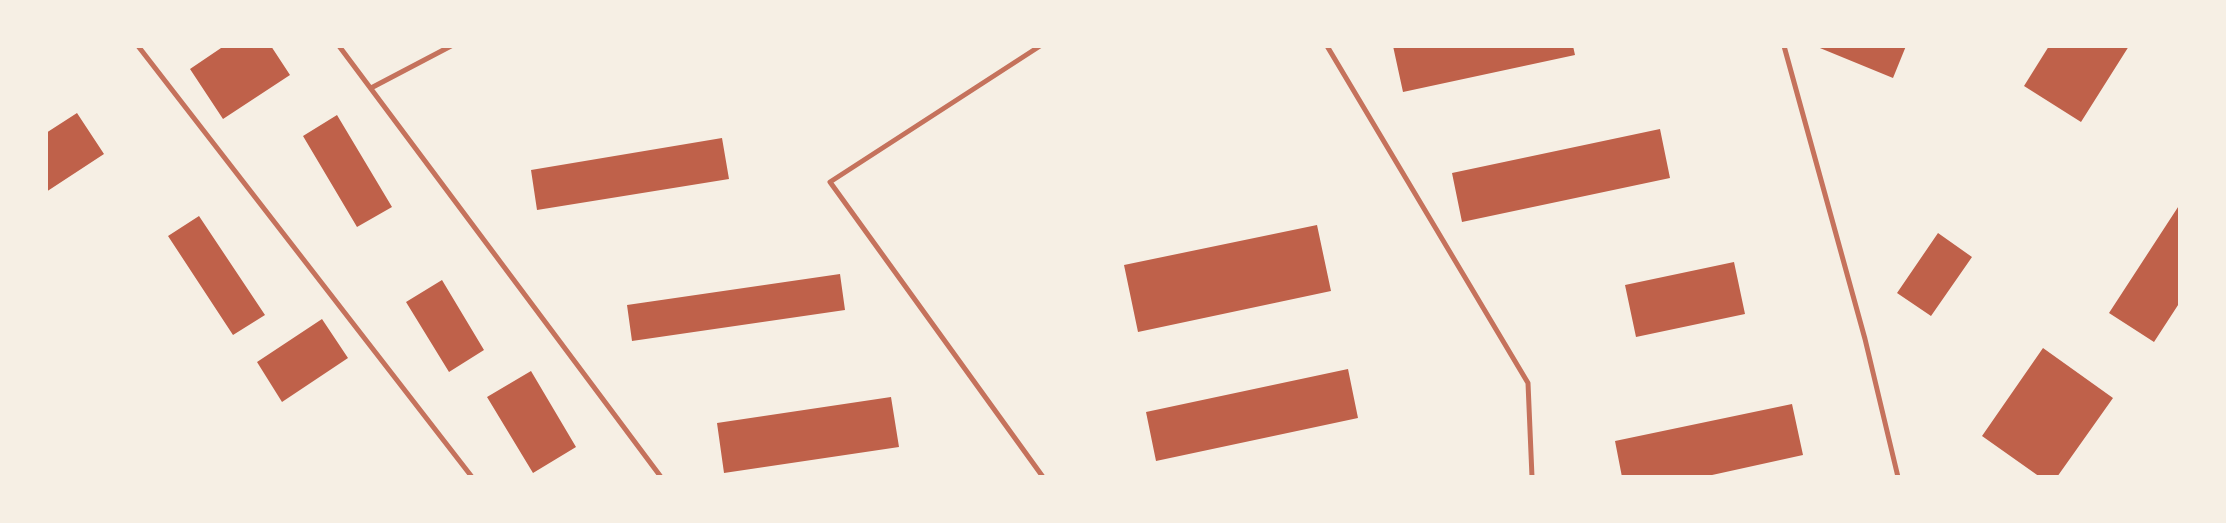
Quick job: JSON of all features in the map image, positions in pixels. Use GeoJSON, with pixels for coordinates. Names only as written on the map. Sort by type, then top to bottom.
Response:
{"type":"FeatureCollection","features":[{"type":"Feature","properties":{"kind":"street"},"geometry":{"type":"LineString","coordinates":[[138,46],[472,477]]}},
{"type":"Feature","properties":{"kind":"street"},"geometry":{"type":"LineString","coordinates":[[339,46],[660,477]]}},
{"type":"Feature","properties":{"kind":"street"},"geometry":{"type":"LineString","coordinates":[[370,88],[451,46]]}},
{"type":"Feature","properties":{"kind":"street"},"geometry":{"type":"LineString","coordinates":[[1040,46],[830,182],[1043,477]]}},
{"type":"Feature","properties":{"kind":"street"},"geometry":{"type":"LineString","coordinates":[[1327,46],[1528,383],[1532,477]]}},
{"type":"Feature","properties":{"kind":"street"},"geometry":{"type":"LineString","coordinates":[[1784,46],[1865,339],[1898,477]]}},
{"type":"Feature","properties":{"kind":"building"},"geometry":{"type":"Polygon","coordinates":[[[224,46],[271,46],[290,75],[223,119],[190,69],[224,46]]]}},
{"type":"Feature","properties":{"kind":"building"},"geometry":{"type":"Polygon","coordinates":[[[1393,46],[1573,46],[1575,55],[1403,92],[1393,46]]]}},
{"type":"Feature","properties":{"kind":"building"},"geometry":{"type":"Polygon","coordinates":[[[1815,46],[1906,46],[1893,78],[1815,46]]]}},
{"type":"Feature","properties":{"kind":"building"},"geometry":{"type":"Polygon","coordinates":[[[2049,46],[2129,46],[2081,122],[2024,86],[2049,46]]]}},
{"type":"Feature","properties":{"kind":"building"},"geometry":{"type":"Polygon","coordinates":[[[77,113],[104,154],[46,192],[46,133],[77,113]]]}},
{"type":"Feature","properties":{"kind":"building"},"geometry":{"type":"Polygon","coordinates":[[[337,115],[392,207],[357,227],[303,136],[337,115]]]}},
{"type":"Feature","properties":{"kind":"building"},"geometry":{"type":"Polygon","coordinates":[[[1660,129],[1670,178],[1462,222],[1452,173],[1660,129]]]}},
{"type":"Feature","properties":{"kind":"building"},"geometry":{"type":"Polygon","coordinates":[[[722,138],[729,179],[537,210],[531,170],[722,138]]]}},
{"type":"Feature","properties":{"kind":"building"},"geometry":{"type":"Polygon","coordinates":[[[2180,204],[2180,302],[2154,342],[2109,313],[2180,204]]]}},
{"type":"Feature","properties":{"kind":"building"},"geometry":{"type":"Polygon","coordinates":[[[199,216],[265,315],[233,335],[168,236],[199,216]]]}},
{"type":"Feature","properties":{"kind":"building"},"geometry":{"type":"Polygon","coordinates":[[[1317,225],[1331,291],[1138,332],[1124,265],[1317,225]]]}},
{"type":"Feature","properties":{"kind":"building"},"geometry":{"type":"Polygon","coordinates":[[[1938,233],[1972,257],[1931,316],[1897,293],[1938,233]]]}},
{"type":"Feature","properties":{"kind":"building"},"geometry":{"type":"Polygon","coordinates":[[[1734,262],[1745,314],[1636,337],[1625,285],[1734,262]]]}},
{"type":"Feature","properties":{"kind":"building"},"geometry":{"type":"Polygon","coordinates":[[[840,274],[845,310],[632,341],[627,305],[840,274]]]}},
{"type":"Feature","properties":{"kind":"building"},"geometry":{"type":"Polygon","coordinates":[[[442,280],[484,350],[449,372],[406,302],[442,280]]]}},
{"type":"Feature","properties":{"kind":"building"},"geometry":{"type":"Polygon","coordinates":[[[322,319],[348,358],[282,402],[257,362],[322,319]]]}},
{"type":"Feature","properties":{"kind":"building"},"geometry":{"type":"Polygon","coordinates":[[[2043,348],[2113,398],[2057,477],[2040,477],[1982,436],[2043,348]]]}},
{"type":"Feature","properties":{"kind":"building"},"geometry":{"type":"Polygon","coordinates":[[[1348,369],[1358,418],[1156,461],[1146,412],[1348,369]]]}},
{"type":"Feature","properties":{"kind":"building"},"geometry":{"type":"Polygon","coordinates":[[[531,371],[576,447],[533,473],[487,397],[531,371]]]}},
{"type":"Feature","properties":{"kind":"building"},"geometry":{"type":"Polygon","coordinates":[[[891,397],[899,447],[724,473],[717,423],[891,397]]]}},
{"type":"Feature","properties":{"kind":"building"},"geometry":{"type":"Polygon","coordinates":[[[1792,404],[1803,455],[1703,477],[1622,477],[1615,441],[1792,404]]]}}]}
